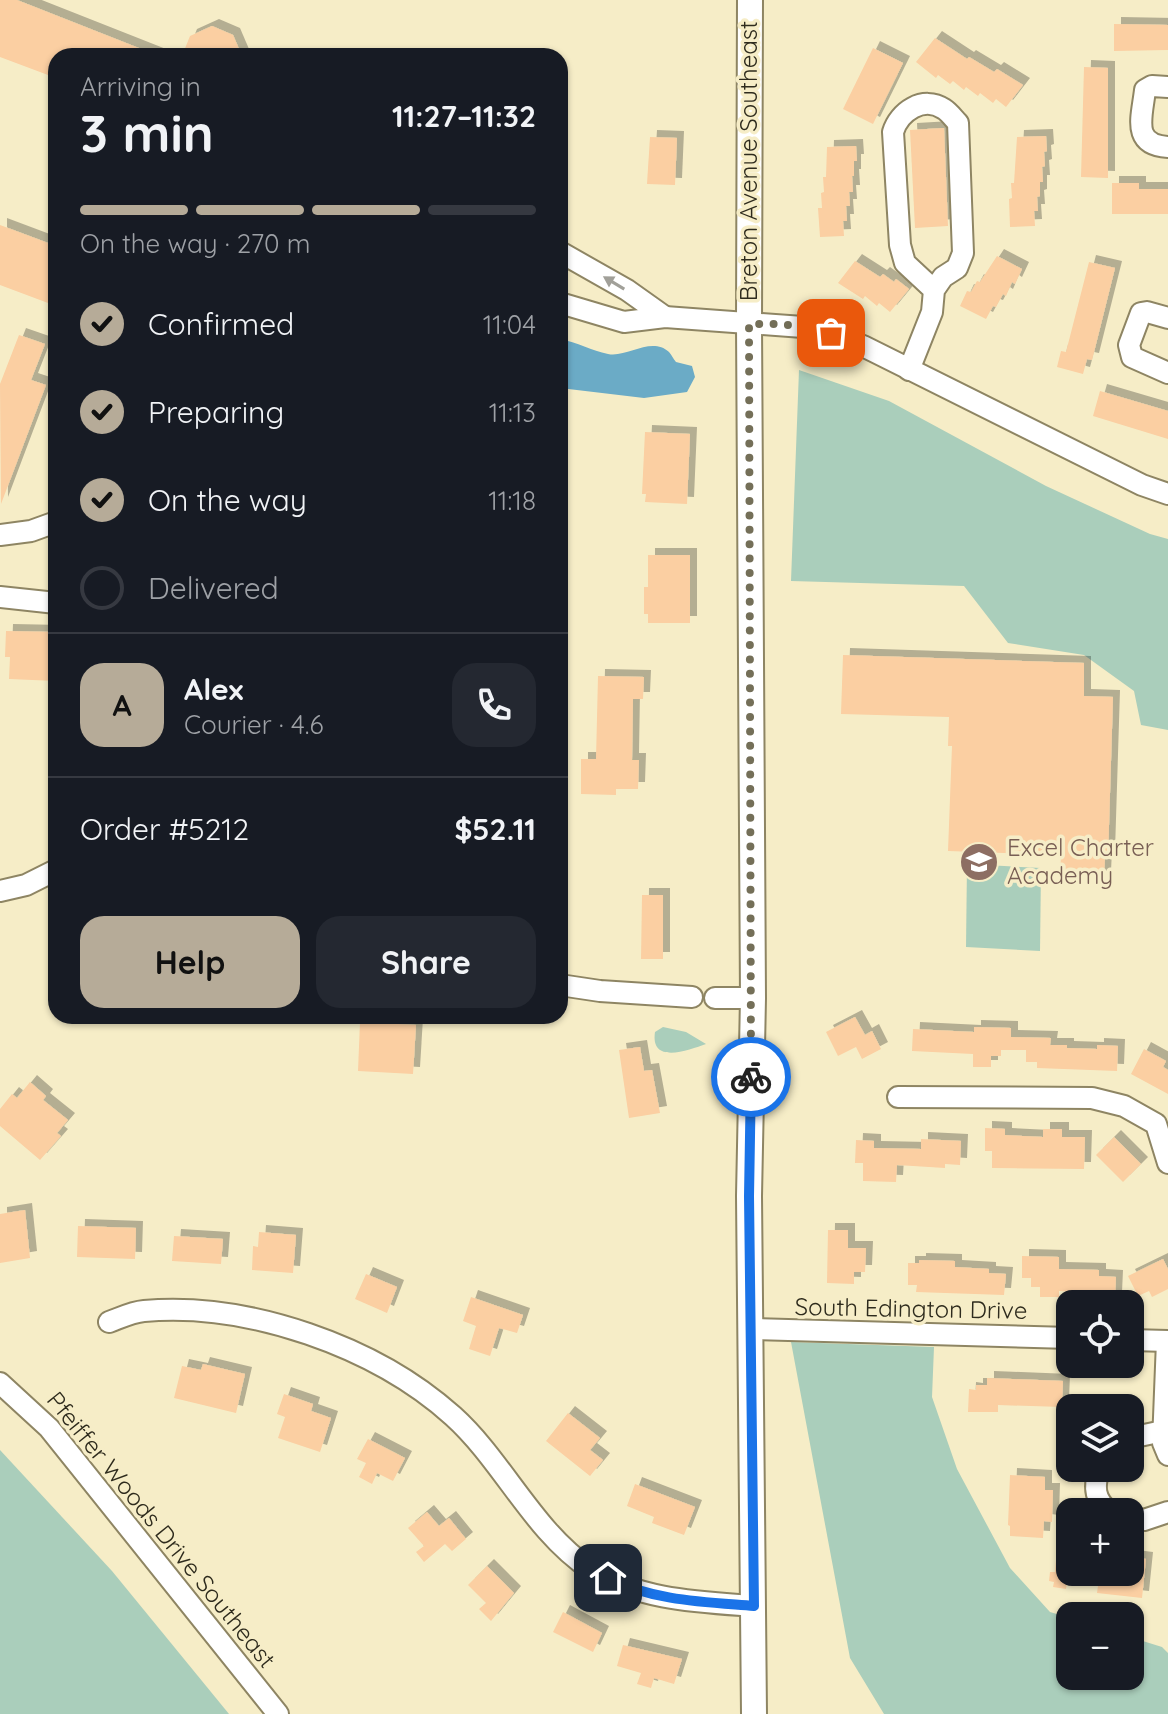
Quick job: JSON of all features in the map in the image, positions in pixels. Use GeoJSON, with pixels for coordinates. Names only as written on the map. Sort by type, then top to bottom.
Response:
{"type":"FeatureCollection","features":[{"type":"Feature","properties":{"kind":"main road","name":"Breton Avenue Southeast"},"geometry":{"type":"LineString","coordinates":[[750,0],[753,998],[749,1196],[754,1714]]}},
{"type":"Feature","properties":{"kind":"street"},"geometry":{"type":"LineString","coordinates":[[1168,87],[1152,86],[1145,90],[1142,133],[1153,146],[1168,147]]}},
{"type":"Feature","properties":{"kind":"street"},"geometry":{"type":"LineString","coordinates":[[909,370],[932,312],[934,290],[943,277],[957,268],[963,253],[958,123],[944,109],[929,104],[916,105],[905,112],[893,132],[900,245],[905,263],[934,290]]}},
{"type":"Feature","properties":{"kind":"street"},"geometry":{"type":"LineString","coordinates":[[568,257],[627,290],[665,317]]}},
{"type":"Feature","properties":{"kind":"street"},"geometry":{"type":"LineString","coordinates":[[568,305],[624,322],[665,317],[783,324],[831,333],[1142,485],[1168,494]]}},
{"type":"Feature","properties":{"kind":"street"},"geometry":{"type":"LineString","coordinates":[[1168,318],[1141,313],[1129,345],[1132,357],[1168,373]]}},
{"type":"Feature","properties":{"kind":"street"},"geometry":{"type":"LineString","coordinates":[[0,535],[31,531],[48,525]]}},
{"type":"Feature","properties":{"kind":"street"},"geometry":{"type":"LineString","coordinates":[[0,597],[48,602]]}},
{"type":"Feature","properties":{"kind":"street"},"geometry":{"type":"LineString","coordinates":[[0,891],[26,885],[48,874]]}},
{"type":"Feature","properties":{"kind":"street"},"geometry":{"type":"LineString","coordinates":[[568,986],[692,997]]}},
{"type":"Feature","properties":{"kind":"street"},"geometry":{"type":"LineString","coordinates":[[715,998],[753,998]]}},
{"type":"Feature","properties":{"kind":"street"},"geometry":{"type":"LineString","coordinates":[[898,1097],[1092,1098],[1124,1106],[1156,1124],[1168,1163]]}},
{"type":"Feature","properties":{"kind":"street"},"geometry":{"type":"LineString","coordinates":[[109,1322],[141,1311],[202,1312],[257,1320],[307,1333],[363,1356],[453,1416],[551,1533],[589,1568],[628,1588],[688,1601],[754,1606]]}},
{"type":"Feature","properties":{"kind":"street","name":"South Edington Drive"},"geometry":{"type":"LineString","coordinates":[[751,1329],[1056,1338]]}},
{"type":"Feature","properties":{"kind":"street"},"geometry":{"type":"LineString","coordinates":[[1144,1340],[1167,1341],[1163,1443],[1168,1455]]}},
{"type":"Feature","properties":{"kind":"street","name":"Pfeiffer Woods Drive Southeast"},"geometry":{"type":"LineString","coordinates":[[0,1383],[49,1428],[278,1714]]}},
{"type":"Feature","properties":{"kind":"street"},"geometry":{"type":"LineString","coordinates":[[1144,1435],[1163,1431]]}},
{"type":"Feature","properties":{"kind":"street"},"geometry":{"type":"LineString","coordinates":[[1144,1520],[1168,1512]]}},
{"type":"Feature","properties":{"kind":"green space"},"geometry":{"type":"Polygon","coordinates":[[[799,370],[889,401],[1046,486],[1150,534],[1168,539],[1168,730],[1141,725],[1134,691],[1084,655],[1008,643],[964,586],[791,581],[799,370]]]}},
{"type":"Feature","properties":{"kind":"green space"},"geometry":{"type":"Polygon","coordinates":[[[967,864],[1041,868],[1040,951],[966,947],[967,864]]]}},
{"type":"Feature","properties":{"kind":"green space"},"geometry":{"type":"Polygon","coordinates":[[[663,1027],[686,1032],[706,1044],[681,1052],[664,1052],[658,1049],[655,1042],[655,1032],[663,1027]]]}},
{"type":"Feature","properties":{"kind":"green space"},"geometry":{"type":"Polygon","coordinates":[[[791,1342],[934,1347],[932,1397],[957,1469],[1010,1568],[1050,1612],[1056,1614],[1056,1690],[1144,1690],[1144,1641],[1162,1647],[1168,1653],[1168,1714],[884,1714],[850,1658],[791,1342]]]}},
{"type":"Feature","properties":{"kind":"green space"},"geometry":{"type":"Polygon","coordinates":[[[0,1450],[112,1571],[229,1714],[0,1714],[0,1450]]]}},
{"type":"Feature","properties":{"kind":"water"},"geometry":{"type":"Polygon","coordinates":[[[568,341],[608,354],[655,346],[669,352],[676,362],[692,366],[695,377],[687,392],[644,398],[568,389],[568,341]]]}},
{"type":"Feature","properties":{"kind":"building"},"geometry":{"type":"Polygon","coordinates":[[[0,0],[17,0],[139,48],[48,48],[48,75],[0,57],[0,0]]]}},
{"type":"Feature","properties":{"kind":"building"},"geometry":{"type":"Polygon","coordinates":[[[1114,24],[1168,25],[1168,50],[1114,51],[1114,24]]]}},
{"type":"Feature","properties":{"kind":"building"},"geometry":{"type":"Polygon","coordinates":[[[212,26],[233,35],[239,48],[185,48],[190,36],[212,26]]]}},
{"type":"Feature","properties":{"kind":"building"},"geometry":{"type":"Polygon","coordinates":[[[935,38],[967,59],[969,57],[994,72],[997,69],[1023,85],[1006,107],[996,99],[993,103],[980,93],[978,96],[966,87],[964,90],[953,81],[950,84],[938,75],[936,78],[916,62],[935,38]]]}},
{"type":"Feature","properties":{"kind":"building"},"geometry":{"type":"Polygon","coordinates":[[[873,48],[903,63],[873,124],[843,109],[873,48]]]}},
{"type":"Feature","properties":{"kind":"building"},"geometry":{"type":"Polygon","coordinates":[[[1084,67],[1108,68],[1108,178],[1081,177],[1084,67]]]}},
{"type":"Feature","properties":{"kind":"building"},"geometry":{"type":"Polygon","coordinates":[[[944,128],[948,226],[915,228],[910,130],[944,128]]]}},
{"type":"Feature","properties":{"kind":"building"},"geometry":{"type":"Polygon","coordinates":[[[1046,136],[1043,182],[1040,182],[1040,196],[1037,197],[1038,211],[1034,211],[1035,226],[1010,227],[1009,199],[1012,198],[1011,183],[1014,183],[1017,137],[1046,136]]]}},
{"type":"Feature","properties":{"kind":"building"},"geometry":{"type":"Polygon","coordinates":[[[650,137],[677,138],[675,185],[647,184],[650,137]]]}},
{"type":"Feature","properties":{"kind":"building"},"geometry":{"type":"Polygon","coordinates":[[[856,146],[853,192],[849,192],[850,206],[846,206],[844,236],[820,237],[818,208],[822,208],[827,147],[856,146]]]}},
{"type":"Feature","properties":{"kind":"building"},"geometry":{"type":"Polygon","coordinates":[[[1112,183],[1139,183],[1139,189],[1168,189],[1168,214],[1112,214],[1112,183]]]}},
{"type":"Feature","properties":{"kind":"building"},"geometry":{"type":"Polygon","coordinates":[[[0,225],[48,243],[48,303],[0,285],[0,225]]]}},
{"type":"Feature","properties":{"kind":"building"},"geometry":{"type":"Polygon","coordinates":[[[997,256],[1022,269],[1015,284],[1012,282],[1006,296],[1003,294],[986,319],[960,306],[967,291],[971,292],[977,281],[980,282],[997,256]]]}},
{"type":"Feature","properties":{"kind":"building"},"geometry":{"type":"Polygon","coordinates":[[[855,261],[880,277],[883,274],[894,282],[896,279],[909,289],[890,312],[879,303],[877,306],[865,296],[863,299],[838,283],[855,261]]]}},
{"type":"Feature","properties":{"kind":"building"},"geometry":{"type":"Polygon","coordinates":[[[1089,262],[1115,268],[1092,360],[1087,359],[1083,374],[1057,367],[1061,351],[1066,352],[1089,262]]]}},
{"type":"Feature","properties":{"kind":"building"},"geometry":{"type":"Polygon","coordinates":[[[19,335],[45,344],[31,380],[46,385],[1,504],[0,384],[19,335]]]}},
{"type":"Feature","properties":{"kind":"building"},"geometry":{"type":"Polygon","coordinates":[[[1100,391],[1168,411],[1168,439],[1093,416],[1100,391]]]}},
{"type":"Feature","properties":{"kind":"building"},"geometry":{"type":"Polygon","coordinates":[[[645,432],[690,434],[687,504],[645,502],[646,494],[642,494],[645,432]]]}},
{"type":"Feature","properties":{"kind":"building"},"geometry":{"type":"Polygon","coordinates":[[[648,555],[690,555],[690,623],[648,623],[648,614],[644,614],[644,587],[648,587],[648,555]]]}},
{"type":"Feature","properties":{"kind":"building"},"geometry":{"type":"Polygon","coordinates":[[[6,631],[48,632],[48,681],[9,679],[10,657],[5,657],[6,631]]]}},
{"type":"Feature","properties":{"kind":"building"},"geometry":{"type":"Polygon","coordinates":[[[843,655],[1084,663],[1084,696],[1113,697],[1108,858],[1105,857],[1104,878],[1060,877],[1061,855],[948,851],[952,746],[948,746],[949,717],[841,714],[843,655]]]}},
{"type":"Feature","properties":{"kind":"building"},"geometry":{"type":"Polygon","coordinates":[[[598,676],[644,677],[643,699],[633,699],[632,760],[639,760],[638,789],[616,789],[616,795],[581,794],[581,759],[596,759],[598,676]]]}},
{"type":"Feature","properties":{"kind":"building"},"geometry":{"type":"Polygon","coordinates":[[[642,895],[663,895],[663,959],[641,959],[642,895]]]}},
{"type":"Feature","properties":{"kind":"building"},"geometry":{"type":"Polygon","coordinates":[[[855,1017],[865,1035],[872,1031],[881,1049],[862,1059],[856,1047],[838,1056],[826,1032],[855,1017]]]}},
{"type":"Feature","properties":{"kind":"building"},"geometry":{"type":"Polygon","coordinates":[[[360,1024],[416,1025],[413,1074],[358,1071],[360,1024]]]}},
{"type":"Feature","properties":{"kind":"building"},"geometry":{"type":"Polygon","coordinates":[[[974,1027],[1011,1028],[1011,1037],[1051,1038],[1050,1045],[1067,1045],[1067,1048],[1118,1046],[1117,1071],[1037,1068],[1037,1062],[1026,1062],[1026,1050],[1001,1050],[1001,1056],[991,1056],[991,1067],[973,1067],[973,1054],[912,1051],[913,1029],[974,1032],[974,1027]]]}},
{"type":"Feature","properties":{"kind":"building"},"geometry":{"type":"Polygon","coordinates":[[[640,1047],[644,1071],[652,1070],[660,1113],[629,1118],[619,1050],[640,1047]]]}},
{"type":"Feature","properties":{"kind":"building"},"geometry":{"type":"Polygon","coordinates":[[[1144,1049],[1166,1061],[1163,1067],[1168,1070],[1168,1094],[1131,1074],[1144,1049]]]}},
{"type":"Feature","properties":{"kind":"building"},"geometry":{"type":"Polygon","coordinates":[[[30,1082],[46,1096],[43,1100],[68,1120],[57,1133],[61,1136],[40,1160],[0,1126],[0,1109],[12,1094],[17,1098],[30,1082]]]}},
{"type":"Feature","properties":{"kind":"building"},"geometry":{"type":"Polygon","coordinates":[[[985,1128],[1005,1129],[1005,1135],[1043,1137],[1043,1129],[1062,1129],[1062,1137],[1085,1137],[1084,1169],[992,1168],[992,1151],[985,1151],[985,1128]]]}},
{"type":"Feature","properties":{"kind":"building"},"geometry":{"type":"Polygon","coordinates":[[[1114,1137],[1141,1164],[1123,1182],[1096,1155],[1114,1137]]]}},
{"type":"Feature","properties":{"kind":"building"},"geometry":{"type":"Polygon","coordinates":[[[921,1139],[961,1141],[960,1165],[945,1164],[945,1168],[897,1165],[896,1182],[863,1181],[863,1163],[855,1163],[856,1140],[874,1141],[874,1148],[921,1149],[921,1139]]]}},
{"type":"Feature","properties":{"kind":"building"},"geometry":{"type":"Polygon","coordinates":[[[25,1210],[30,1258],[0,1263],[0,1214],[25,1210]]]}},
{"type":"Feature","properties":{"kind":"building"},"geometry":{"type":"Polygon","coordinates":[[[78,1226],[136,1228],[135,1259],[77,1257],[78,1226]]]}},
{"type":"Feature","properties":{"kind":"building"},"geometry":{"type":"Polygon","coordinates":[[[828,1230],[848,1230],[848,1248],[866,1248],[865,1272],[854,1272],[854,1284],[827,1283],[828,1230]]]}},
{"type":"Feature","properties":{"kind":"building"},"geometry":{"type":"Polygon","coordinates":[[[259,1232],[296,1235],[293,1273],[252,1270],[253,1246],[258,1247],[259,1232]]]}},
{"type":"Feature","properties":{"kind":"building"},"geometry":{"type":"Polygon","coordinates":[[[174,1236],[223,1239],[221,1264],[172,1261],[174,1236]]]}},
{"type":"Feature","properties":{"kind":"building"},"geometry":{"type":"Polygon","coordinates":[[[1022,1256],[1059,1257],[1059,1269],[1099,1270],[1099,1276],[1116,1277],[1115,1290],[1056,1290],[1056,1297],[1040,1297],[1040,1287],[1031,1287],[1031,1278],[1022,1278],[1022,1256]]]}},
{"type":"Feature","properties":{"kind":"building"},"geometry":{"type":"Polygon","coordinates":[[[1163,1259],[1168,1269],[1168,1289],[1152,1297],[1149,1291],[1144,1293],[1144,1290],[1135,1290],[1128,1276],[1163,1259]]]}},
{"type":"Feature","properties":{"kind":"building"},"geometry":{"type":"Polygon","coordinates":[[[919,1260],[955,1261],[955,1267],[989,1269],[989,1273],[1006,1274],[1004,1295],[916,1292],[917,1285],[908,1285],[908,1263],[919,1263],[919,1260]]]}},
{"type":"Feature","properties":{"kind":"building"},"geometry":{"type":"Polygon","coordinates":[[[366,1274],[397,1287],[387,1313],[355,1299],[366,1274]]]}},
{"type":"Feature","properties":{"kind":"building"},"geometry":{"type":"Polygon","coordinates":[[[471,1297],[523,1315],[517,1333],[499,1328],[490,1356],[469,1349],[476,1326],[463,1321],[471,1297]]]}},
{"type":"Feature","properties":{"kind":"building"},"geometry":{"type":"Polygon","coordinates":[[[203,1364],[245,1374],[236,1413],[174,1398],[182,1366],[201,1370],[203,1364]]]}},
{"type":"Feature","properties":{"kind":"building"},"geometry":{"type":"Polygon","coordinates":[[[987,1378],[1063,1381],[1062,1394],[1056,1394],[1056,1407],[998,1405],[998,1412],[968,1412],[969,1389],[976,1390],[976,1385],[987,1385],[987,1378]]]}},
{"type":"Feature","properties":{"kind":"building"},"geometry":{"type":"Polygon","coordinates":[[[284,1394],[313,1404],[311,1411],[331,1418],[320,1452],[278,1438],[285,1417],[277,1414],[284,1394]]]}},
{"type":"Feature","properties":{"kind":"building"},"geometry":{"type":"Polygon","coordinates":[[[568,1413],[600,1438],[590,1450],[603,1460],[590,1476],[546,1441],[568,1413]]]}},
{"type":"Feature","properties":{"kind":"building"},"geometry":{"type":"Polygon","coordinates":[[[368,1439],[405,1458],[393,1481],[377,1473],[372,1484],[359,1477],[366,1463],[357,1459],[368,1439]]]}},
{"type":"Feature","properties":{"kind":"building"},"geometry":{"type":"Polygon","coordinates":[[[1010,1475],[1045,1477],[1045,1490],[1053,1490],[1052,1522],[1044,1521],[1043,1538],[1010,1536],[1010,1475]]]}},
{"type":"Feature","properties":{"kind":"building"},"geometry":{"type":"Polygon","coordinates":[[[635,1484],[695,1507],[684,1535],[652,1523],[654,1517],[627,1506],[635,1484]]]}},
{"type":"Feature","properties":{"kind":"building"},"geometry":{"type":"Polygon","coordinates":[[[427,1512],[439,1526],[449,1518],[466,1539],[452,1551],[445,1544],[424,1562],[416,1552],[424,1546],[408,1528],[427,1512]]]}},
{"type":"Feature","properties":{"kind":"building"},"geometry":{"type":"Polygon","coordinates":[[[1056,1560],[1056,1586],[1066,1586],[1066,1589],[1053,1587],[1054,1582],[1049,1581],[1050,1572],[1055,1572],[1056,1560]]]}},
{"type":"Feature","properties":{"kind":"building"},"geometry":{"type":"Polygon","coordinates":[[[487,1566],[514,1593],[491,1621],[479,1609],[486,1603],[468,1585],[487,1566]]]}},
{"type":"Feature","properties":{"kind":"building"},"geometry":{"type":"Polygon","coordinates":[[[1098,1586],[1143,1586],[1142,1598],[1097,1593],[1098,1586]]]}},
{"type":"Feature","properties":{"kind":"building"},"geometry":{"type":"Polygon","coordinates":[[[563,1612],[602,1633],[593,1652],[553,1632],[563,1612]]]}},
{"type":"Feature","properties":{"kind":"building"},"geometry":{"type":"Polygon","coordinates":[[[623,1645],[682,1659],[674,1684],[654,1678],[651,1688],[637,1684],[641,1673],[617,1666],[623,1645]]]}},
{"type":"Feature","properties":{"kind":"way so far"},"geometry":{"type":"LineString","coordinates":[[751,1077],[749,324],[783,324],[831,333]]}},
{"type":"Feature","properties":{"kind":"place","name":"Excel Charter Academy"},"geometry":{"type":"Point","coordinates":[979,862]}},
{"type":"Feature","properties":{"kind":"route"},"geometry":{"type":"LineString","coordinates":[[608,1578],[628,1588],[688,1601],[754,1606],[749,1196],[751,1077]]}}]}
